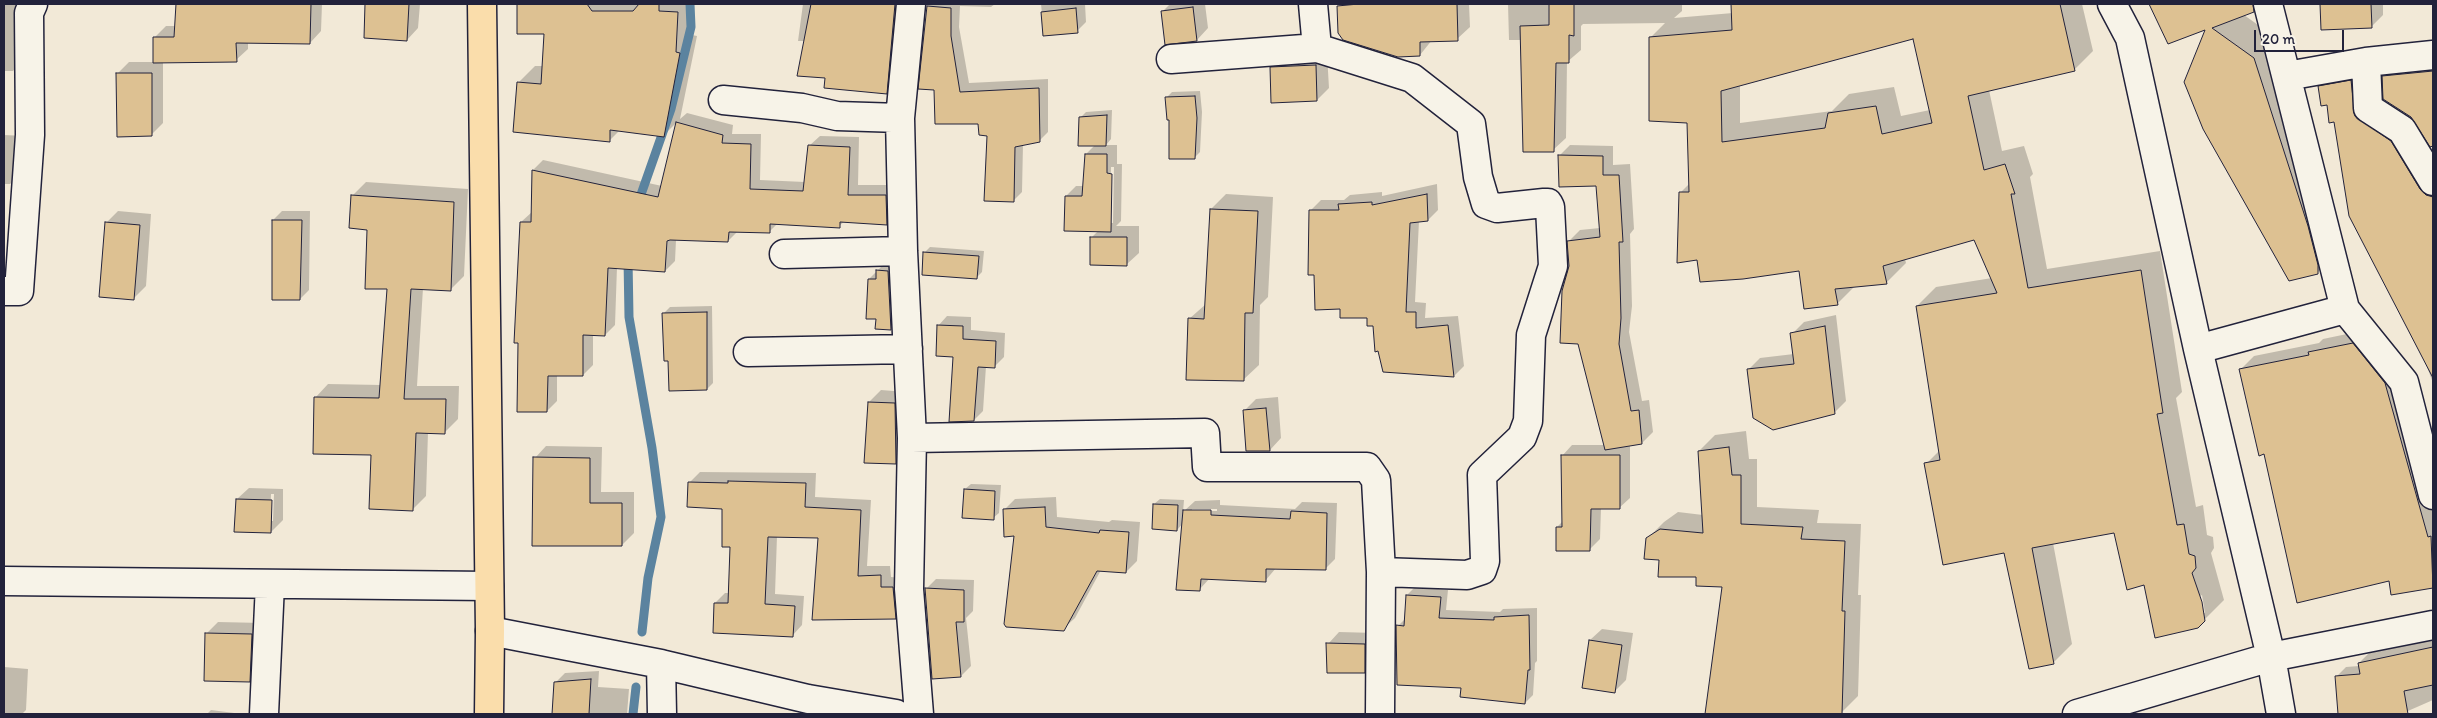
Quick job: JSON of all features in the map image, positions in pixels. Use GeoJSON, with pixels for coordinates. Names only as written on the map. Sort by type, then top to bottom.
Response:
{"type":"FeatureCollection","features":[{"type":"Feature","properties":{"kind":"main road"},"geometry":{"type":"LineString","coordinates":[[482,4],[490,631],[489,714]]}},
{"type":"Feature","properties":{"kind":"street"},"geometry":{"type":"LineString","coordinates":[[4,292],[18,292],[30,135],[29,13],[34,4]]}},
{"type":"Feature","properties":{"kind":"street"},"geometry":{"type":"LineString","coordinates":[[911,4],[900,118],[903,251],[912,438],[909,589],[919,714]]}},
{"type":"Feature","properties":{"kind":"street"},"geometry":{"type":"LineString","coordinates":[[1313,4],[1317,48]]}},
{"type":"Feature","properties":{"kind":"street"},"geometry":{"type":"LineString","coordinates":[[2112,4],[2130,38],[2198,349],[2271,658],[2281,714]]}},
{"type":"Feature","properties":{"kind":"street"},"geometry":{"type":"LineString","coordinates":[[2268,4],[2345,309],[2404,382],[2433,495]]}},
{"type":"Feature","properties":{"kind":"street"},"geometry":{"type":"LineString","coordinates":[[1171,59],[1317,48],[1412,78],[1471,124],[1478,177],[1486,204],[1497,208],[1548,203],[1550,207],[1552,266],[1531,335],[1528,422],[1522,437],[1482,475],[1485,561],[1482,570],[1467,575],[1381,572]]}},
{"type":"Feature","properties":{"kind":"street"},"geometry":{"type":"LineString","coordinates":[[2287,76],[2366,62],[2433,56]]}},
{"type":"Feature","properties":{"kind":"street"},"geometry":{"type":"LineString","coordinates":[[2366,62],[2368,108],[2402,130],[2433,182]]}},
{"type":"Feature","properties":{"kind":"street"},"geometry":{"type":"LineString","coordinates":[[723,100],[802,108],[836,116],[900,118]]}},
{"type":"Feature","properties":{"kind":"street"},"geometry":{"type":"LineString","coordinates":[[784,254],[903,251]]}},
{"type":"Feature","properties":{"kind":"street"},"geometry":{"type":"LineString","coordinates":[[2198,349],[2345,309]]}},
{"type":"Feature","properties":{"kind":"street"},"geometry":{"type":"LineString","coordinates":[[748,352],[908,348]]}},
{"type":"Feature","properties":{"kind":"street"},"geometry":{"type":"LineString","coordinates":[[912,438],[1205,433],[1206,467],[1368,467],[1376,480],[1381,572],[1380,714]]}},
{"type":"Feature","properties":{"kind":"street"},"geometry":{"type":"LineString","coordinates":[[4,581],[489,586]]}},
{"type":"Feature","properties":{"kind":"street"},"geometry":{"type":"LineString","coordinates":[[264,714],[270,584]]}},
{"type":"Feature","properties":{"kind":"street"},"geometry":{"type":"LineString","coordinates":[[2076,714],[2271,658],[2433,625]]}},
{"type":"Feature","properties":{"kind":"street"},"geometry":{"type":"LineString","coordinates":[[490,631],[661,664],[808,707],[896,714]]}},
{"type":"Feature","properties":{"kind":"street"},"geometry":{"type":"LineString","coordinates":[[661,664],[662,714]]}},
{"type":"Feature","properties":{"kind":"building"},"geometry":{"type":"Polygon","coordinates":[[[176,4],[311,4],[310,44],[236,43],[237,62],[153,63],[153,37],[174,37],[176,4]]]}},
{"type":"Feature","properties":{"kind":"building"},"geometry":{"type":"Polygon","coordinates":[[[365,4],[409,4],[407,41],[364,38],[365,4]]]}},
{"type":"Feature","properties":{"kind":"building"},"geometry":{"type":"Polygon","coordinates":[[[517,4],[587,4],[592,11],[633,11],[639,4],[659,4],[659,11],[678,12],[676,52],[680,53],[664,137],[610,130],[610,142],[513,132],[517,82],[541,84],[544,34],[517,34],[517,4]]]}},
{"type":"Feature","properties":{"kind":"building"},"geometry":{"type":"Polygon","coordinates":[[[811,4],[895,4],[887,94],[824,88],[825,78],[797,76],[811,4]]]}},
{"type":"Feature","properties":{"kind":"building"},"geometry":{"type":"Polygon","coordinates":[[[1359,4],[1457,4],[1458,41],[1420,42],[1420,56],[1398,57],[1343,40],[1338,33],[1337,6],[1359,4]]]}},
{"type":"Feature","properties":{"kind":"building"},"geometry":{"type":"Polygon","coordinates":[[[1549,4],[1574,4],[1574,36],[1569,35],[1569,63],[1556,63],[1554,152],[1523,152],[1520,26],[1549,25],[1549,4]]]}},
{"type":"Feature","properties":{"kind":"building"},"geometry":{"type":"Polygon","coordinates":[[[1731,4],[2060,4],[2075,71],[1968,96],[1984,170],[2005,164],[2015,194],[2011,194],[2028,288],[2141,270],[2163,413],[2157,414],[2177,525],[2184,524],[2189,554],[2195,556],[2196,568],[2192,573],[2202,602],[2205,621],[2198,628],[2155,638],[2144,585],[2127,590],[2114,533],[2032,548],[2054,664],[2029,669],[2004,553],[1943,565],[1924,463],[1940,460],[1916,306],[1997,293],[1974,240],[1883,266],[1887,284],[1835,289],[1838,305],[1804,309],[1799,271],[1743,279],[1700,282],[1697,260],[1677,263],[1679,192],[1689,192],[1687,123],[1649,121],[1649,37],[1732,30],[1731,4]],[[1913,39],[1721,91],[1722,142],[1825,128],[1828,113],[1876,106],[1882,134],[1932,123],[1913,39]]]}},
{"type":"Feature","properties":{"kind":"building"},"geometry":{"type":"Polygon","coordinates":[[[2149,4],[2253,4],[2254,12],[2212,28],[2254,58],[2308,226],[2318,265],[2318,274],[2289,281],[2203,129],[2184,82],[2205,30],[2168,44],[2149,4]]]}},
{"type":"Feature","properties":{"kind":"building"},"geometry":{"type":"Polygon","coordinates":[[[2320,4],[2371,4],[2372,28],[2321,30],[2320,4]]]}},
{"type":"Feature","properties":{"kind":"building"},"geometry":{"type":"Polygon","coordinates":[[[927,6],[951,8],[951,36],[960,92],[1039,88],[1040,142],[1015,147],[1014,202],[984,201],[987,136],[979,135],[978,124],[935,124],[934,90],[918,89],[927,6]]]}},
{"type":"Feature","properties":{"kind":"building"},"geometry":{"type":"Polygon","coordinates":[[[1193,7],[1197,41],[1165,45],[1161,11],[1193,7]]]}},
{"type":"Feature","properties":{"kind":"building"},"geometry":{"type":"Polygon","coordinates":[[[1076,8],[1078,33],[1043,36],[1041,12],[1076,8]]]}},
{"type":"Feature","properties":{"kind":"building"},"geometry":{"type":"Polygon","coordinates":[[[1316,65],[1317,101],[1271,103],[1270,67],[1316,65]]]}},
{"type":"Feature","properties":{"kind":"building"},"geometry":{"type":"Polygon","coordinates":[[[2433,71],[2433,146],[2430,147],[2411,117],[2383,99],[2382,76],[2433,71]]]}},
{"type":"Feature","properties":{"kind":"building"},"geometry":{"type":"Polygon","coordinates":[[[116,73],[152,73],[152,136],[117,137],[116,73]]]}},
{"type":"Feature","properties":{"kind":"building"},"geometry":{"type":"Polygon","coordinates":[[[2351,80],[2355,116],[2391,141],[2420,189],[2426,195],[2433,197],[2433,378],[2349,216],[2334,122],[2329,123],[2327,105],[2321,106],[2318,86],[2351,80]]]}},
{"type":"Feature","properties":{"kind":"building"},"geometry":{"type":"Polygon","coordinates":[[[1195,96],[1197,118],[1195,159],[1169,159],[1169,120],[1167,120],[1165,97],[1195,96]]]}},
{"type":"Feature","properties":{"kind":"building"},"geometry":{"type":"Polygon","coordinates":[[[1107,115],[1106,146],[1078,146],[1079,117],[1107,115]]]}},
{"type":"Feature","properties":{"kind":"building"},"geometry":{"type":"Polygon","coordinates":[[[676,122],[723,135],[722,143],[751,144],[750,189],[803,191],[808,145],[850,147],[848,195],[886,195],[887,225],[840,222],[840,228],[770,224],[770,233],[729,232],[728,242],[667,241],[665,272],[608,268],[605,336],[583,335],[583,376],[548,376],[547,412],[517,412],[518,343],[514,343],[520,222],[531,222],[532,170],[658,197],[676,122]]]}},
{"type":"Feature","properties":{"kind":"building"},"geometry":{"type":"Polygon","coordinates":[[[1085,154],[1107,154],[1107,173],[1112,174],[1111,232],[1064,231],[1065,196],[1082,196],[1085,154]]]}},
{"type":"Feature","properties":{"kind":"building"},"geometry":{"type":"Polygon","coordinates":[[[1558,155],[1603,156],[1603,175],[1619,175],[1623,242],[1619,242],[1621,318],[1619,344],[1631,411],[1639,410],[1642,444],[1605,450],[1578,344],[1560,343],[1562,291],[1569,266],[1567,241],[1600,237],[1596,186],[1559,187],[1558,155]]]}},
{"type":"Feature","properties":{"kind":"building"},"geometry":{"type":"Polygon","coordinates":[[[1427,194],[1428,221],[1410,223],[1406,312],[1416,312],[1416,328],[1448,325],[1454,377],[1383,372],[1378,351],[1375,352],[1373,326],[1367,326],[1367,318],[1340,318],[1340,309],[1315,310],[1314,275],[1308,275],[1309,210],[1339,210],[1338,204],[1372,202],[1372,205],[1427,194]]]}},
{"type":"Feature","properties":{"kind":"building"},"geometry":{"type":"Polygon","coordinates":[[[351,195],[454,202],[451,291],[411,289],[404,399],[446,399],[445,434],[416,433],[413,511],[369,509],[371,455],[313,454],[314,397],[379,398],[387,289],[365,289],[367,230],[349,228],[351,195]]]}},
{"type":"Feature","properties":{"kind":"building"},"geometry":{"type":"Polygon","coordinates":[[[1210,209],[1258,211],[1253,313],[1245,313],[1244,381],[1186,380],[1188,318],[1204,319],[1210,209]]]}},
{"type":"Feature","properties":{"kind":"building"},"geometry":{"type":"Polygon","coordinates":[[[272,220],[302,220],[300,300],[272,300],[272,220]]]}},
{"type":"Feature","properties":{"kind":"building"},"geometry":{"type":"Polygon","coordinates":[[[105,222],[140,225],[134,300],[99,297],[105,222]]]}},
{"type":"Feature","properties":{"kind":"building"},"geometry":{"type":"Polygon","coordinates":[[[1090,237],[1127,237],[1127,266],[1090,265],[1090,237]]]}},
{"type":"Feature","properties":{"kind":"building"},"geometry":{"type":"Polygon","coordinates":[[[923,252],[979,256],[977,279],[922,275],[923,252]]]}},
{"type":"Feature","properties":{"kind":"building"},"geometry":{"type":"Polygon","coordinates":[[[876,270],[888,271],[891,330],[875,329],[876,319],[866,319],[868,279],[876,279],[876,270]]]}},
{"type":"Feature","properties":{"kind":"building"},"geometry":{"type":"Polygon","coordinates":[[[707,312],[707,390],[669,391],[668,361],[664,361],[662,313],[707,312]]]}},
{"type":"Feature","properties":{"kind":"building"},"geometry":{"type":"Polygon","coordinates":[[[937,325],[963,326],[963,339],[996,341],[995,368],[978,367],[974,421],[949,422],[953,357],[936,356],[937,325]]]}},
{"type":"Feature","properties":{"kind":"building"},"geometry":{"type":"Polygon","coordinates":[[[1825,326],[1835,414],[1773,430],[1753,418],[1747,369],[1794,364],[1790,333],[1825,326]]]}},
{"type":"Feature","properties":{"kind":"building"},"geometry":{"type":"Polygon","coordinates":[[[2353,343],[2385,383],[2428,537],[2431,536],[2433,588],[2391,595],[2389,581],[2297,603],[2264,454],[2259,456],[2239,369],[2309,355],[2308,352],[2353,343]]]}},
{"type":"Feature","properties":{"kind":"building"},"geometry":{"type":"Polygon","coordinates":[[[868,402],[895,403],[896,464],[864,463],[868,402]]]}},
{"type":"Feature","properties":{"kind":"building"},"geometry":{"type":"Polygon","coordinates":[[[1266,408],[1270,451],[1246,451],[1243,410],[1266,408]]]}},
{"type":"Feature","properties":{"kind":"building"},"geometry":{"type":"Polygon","coordinates":[[[1729,447],[1732,475],[1741,475],[1741,524],[1803,527],[1801,539],[1845,541],[1842,611],[1845,611],[1842,714],[1705,714],[1722,587],[1696,586],[1696,577],[1658,577],[1659,560],[1644,559],[1646,538],[1660,529],[1703,533],[1698,451],[1729,447]]]}},
{"type":"Feature","properties":{"kind":"building"},"geometry":{"type":"Polygon","coordinates":[[[1561,455],[1620,455],[1620,509],[1591,509],[1590,551],[1556,551],[1556,527],[1562,527],[1561,455]]]}},
{"type":"Feature","properties":{"kind":"building"},"geometry":{"type":"Polygon","coordinates":[[[533,457],[590,458],[590,503],[622,503],[622,546],[532,546],[533,457]]]}},
{"type":"Feature","properties":{"kind":"building"},"geometry":{"type":"Polygon","coordinates":[[[728,481],[806,483],[805,507],[861,510],[858,576],[881,575],[881,587],[893,587],[896,619],[812,620],[818,538],[768,537],[765,604],[795,606],[793,637],[713,633],[714,603],[728,603],[730,547],[722,547],[722,509],[687,507],[688,482],[728,483],[728,481]]]}},
{"type":"Feature","properties":{"kind":"building"},"geometry":{"type":"Polygon","coordinates":[[[964,489],[995,491],[994,520],[962,518],[964,489]]]}},
{"type":"Feature","properties":{"kind":"building"},"geometry":{"type":"Polygon","coordinates":[[[236,499],[272,500],[271,533],[234,532],[236,499]]]}},
{"type":"Feature","properties":{"kind":"building"},"geometry":{"type":"Polygon","coordinates":[[[1153,504],[1178,505],[1177,531],[1152,529],[1153,504]]]}},
{"type":"Feature","properties":{"kind":"building"},"geometry":{"type":"Polygon","coordinates":[[[1045,507],[1046,527],[1099,533],[1100,530],[1129,532],[1126,573],[1097,571],[1064,631],[1006,627],[1004,624],[1014,536],[1004,537],[1003,509],[1045,507]]]}},
{"type":"Feature","properties":{"kind":"building"},"geometry":{"type":"Polygon","coordinates":[[[1183,510],[1211,510],[1211,515],[1290,519],[1291,511],[1327,513],[1326,570],[1266,569],[1266,582],[1201,579],[1200,591],[1176,590],[1183,510]]]}},
{"type":"Feature","properties":{"kind":"building"},"geometry":{"type":"Polygon","coordinates":[[[925,588],[964,590],[964,622],[956,622],[961,677],[932,679],[925,588]]]}},
{"type":"Feature","properties":{"kind":"building"},"geometry":{"type":"Polygon","coordinates":[[[1406,595],[1441,597],[1439,618],[1494,620],[1494,617],[1529,615],[1530,670],[1528,670],[1525,704],[1460,697],[1461,688],[1397,685],[1396,625],[1404,626],[1406,595]]]}},
{"type":"Feature","properties":{"kind":"building"},"geometry":{"type":"Polygon","coordinates":[[[205,633],[252,634],[250,682],[204,681],[205,633]]]}},
{"type":"Feature","properties":{"kind":"building"},"geometry":{"type":"Polygon","coordinates":[[[1589,640],[1622,645],[1615,693],[1582,688],[1589,640]]]}},
{"type":"Feature","properties":{"kind":"building"},"geometry":{"type":"Polygon","coordinates":[[[1326,643],[1365,644],[1365,673],[1327,673],[1326,643]]]}},
{"type":"Feature","properties":{"kind":"building"},"geometry":{"type":"Polygon","coordinates":[[[2433,647],[2433,685],[2404,691],[2408,714],[2338,714],[2335,676],[2360,674],[2358,663],[2433,647]]]}},
{"type":"Feature","properties":{"kind":"building"},"geometry":{"type":"Polygon","coordinates":[[[591,679],[589,714],[552,714],[554,682],[591,679]]]}},
{"type":"Feature","properties":{"kind":"waterway"},"geometry":{"type":"LineString","coordinates":[[638,203],[671,109],[691,27],[690,4]]}},
{"type":"Feature","properties":{"kind":"waterway"},"geometry":{"type":"LineString","coordinates":[[628,259],[629,317],[652,448],[661,517],[648,578],[642,632]]}},
{"type":"Feature","properties":{"kind":"waterway"},"geometry":{"type":"LineString","coordinates":[[633,714],[636,687]]}}]}
